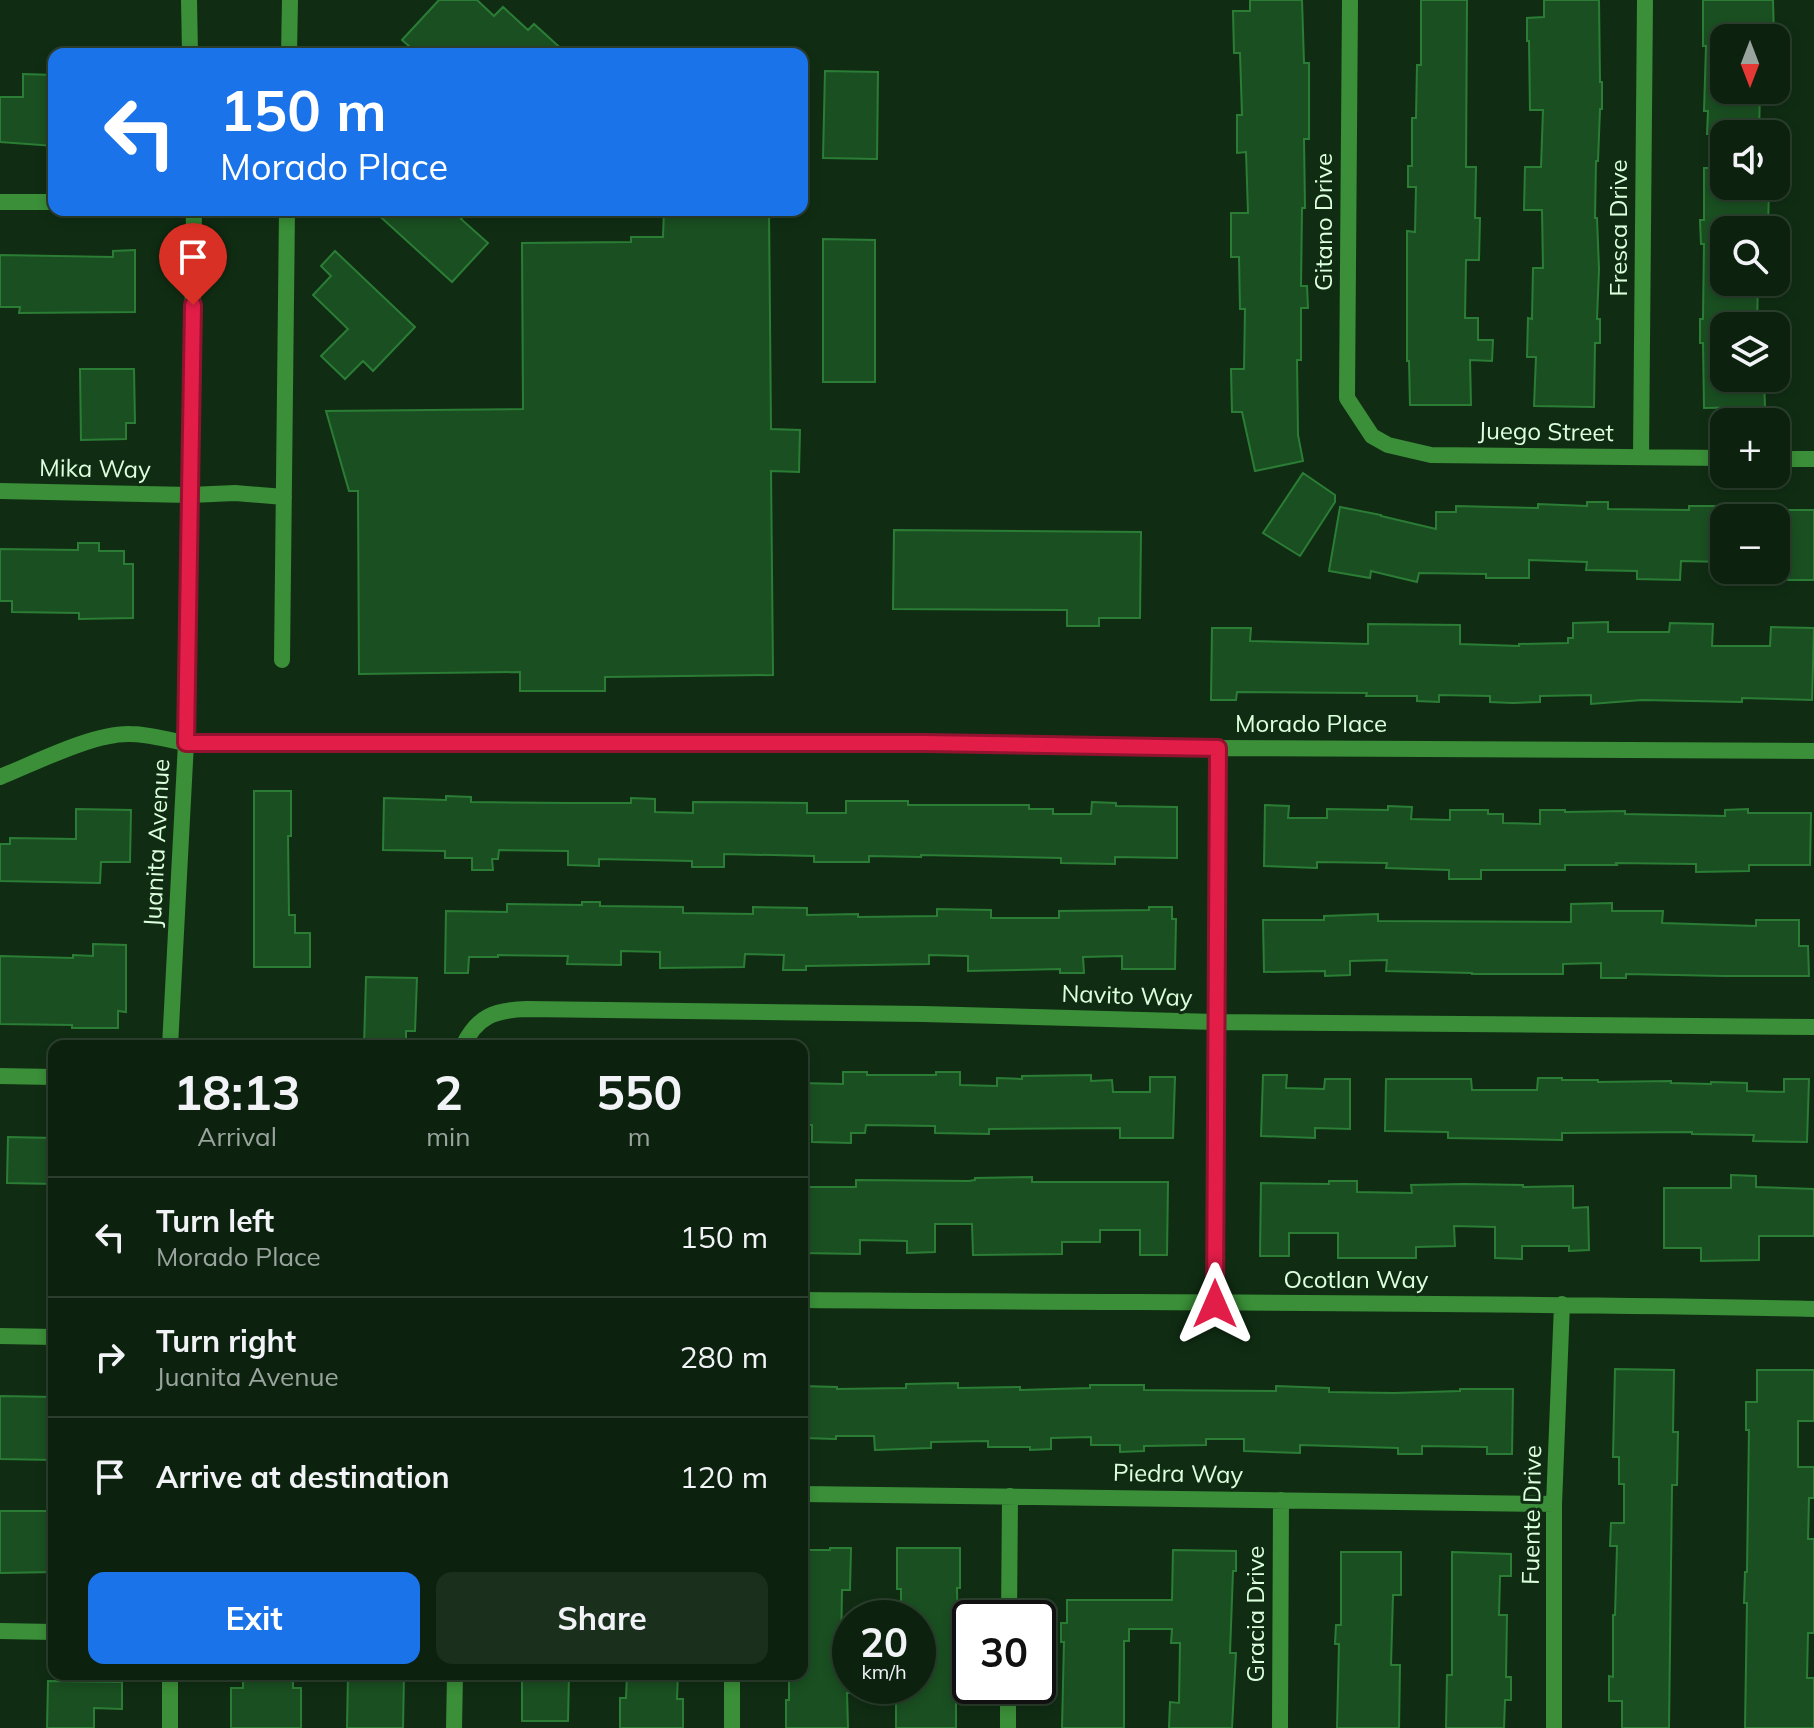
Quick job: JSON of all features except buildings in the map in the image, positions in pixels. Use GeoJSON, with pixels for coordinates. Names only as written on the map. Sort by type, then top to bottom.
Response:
{"type":"FeatureCollection","features":[{"type":"Feature","properties":{"kind":"street"},"geometry":{"type":"LineString","coordinates":[[189,0],[190,48]]}},
{"type":"Feature","properties":{"kind":"street"},"geometry":{"type":"LineString","coordinates":[[289,48],[290,0]]}},
{"type":"Feature","properties":{"kind":"street","name":"Gitano Drive"},"geometry":{"type":"LineString","coordinates":[[1350,0],[1347,398],[1372,436]]}},
{"type":"Feature","properties":{"kind":"street","name":"Fresca Drive"},"geometry":{"type":"LineString","coordinates":[[1641,457],[1645,0]]}},
{"type":"Feature","properties":{"kind":"street"},"geometry":{"type":"LineString","coordinates":[[0,202],[48,202]]}},
{"type":"Feature","properties":{"kind":"street","name":"Juanita Avenue"},"geometry":{"type":"LineString","coordinates":[[170,1040],[186,743],[194,216]]}},
{"type":"Feature","properties":{"kind":"street"},"geometry":{"type":"LineString","coordinates":[[282,660],[287,216]]}},
{"type":"Feature","properties":{"kind":"street","name":"Juego Street"},"geometry":{"type":"LineString","coordinates":[[1372,436],[1388,445],[1431,455],[1710,458]]}},
{"type":"Feature","properties":{"kind":"street"},"geometry":{"type":"LineString","coordinates":[[1790,459],[1814,459]]}},
{"type":"Feature","properties":{"kind":"street","name":"Mika Way"},"geometry":{"type":"LineString","coordinates":[[0,491],[235,493],[284,497]]}},
{"type":"Feature","properties":{"kind":"street","name":"Morado Place"},"geometry":{"type":"LineString","coordinates":[[0,777],[104,737],[130,734],[186,743],[925,743],[1814,751]]}},
{"type":"Feature","properties":{"kind":"street"},"geometry":{"type":"LineString","coordinates":[[1215,1304],[1218,748]]}},
{"type":"Feature","properties":{"kind":"street","name":"Navito Way"},"geometry":{"type":"LineString","coordinates":[[466,1040],[470,1031],[488,1016],[504,1009],[923,1014],[1215,1022],[1814,1027]]}},
{"type":"Feature","properties":{"kind":"street"},"geometry":{"type":"LineString","coordinates":[[0,1076],[48,1077]]}},
{"type":"Feature","properties":{"kind":"street","name":"Ocotlan Way"},"geometry":{"type":"LineString","coordinates":[[808,1300],[1562,1304],[1814,1309]]}},
{"type":"Feature","properties":{"kind":"street","name":"Fuente Drive"},"geometry":{"type":"LineString","coordinates":[[1554,1728],[1554,1504],[1562,1304]]}},
{"type":"Feature","properties":{"kind":"street"},"geometry":{"type":"LineString","coordinates":[[0,1336],[48,1337]]}},
{"type":"Feature","properties":{"kind":"street","name":"Piedra Way"},"geometry":{"type":"LineString","coordinates":[[808,1494],[1554,1504]]}},
{"type":"Feature","properties":{"kind":"street"},"geometry":{"type":"LineString","coordinates":[[1009,1600],[1010,1496]]}},
{"type":"Feature","properties":{"kind":"street","name":"Gracia Drive"},"geometry":{"type":"LineString","coordinates":[[1280,1728],[1281,1500]]}},
{"type":"Feature","properties":{"kind":"street"},"geometry":{"type":"LineString","coordinates":[[0,1631],[48,1632]]}},
{"type":"Feature","properties":{"kind":"street"},"geometry":{"type":"LineString","coordinates":[[170,1680],[170,1728]]}},
{"type":"Feature","properties":{"kind":"street"},"geometry":{"type":"LineString","coordinates":[[454,1728],[455,1680]]}},
{"type":"Feature","properties":{"kind":"street"},"geometry":{"type":"LineString","coordinates":[[732,1680],[732,1728]]}},
{"type":"Feature","properties":{"kind":"street"},"geometry":{"type":"LineString","coordinates":[[1008,1704],[1008,1728]]}},
{"type":"Feature","properties":{"kind":"route"},"geometry":{"type":"LineString","coordinates":[[193,305],[186,743],[925,743],[1218,748],[1215,1304]]}}]}
